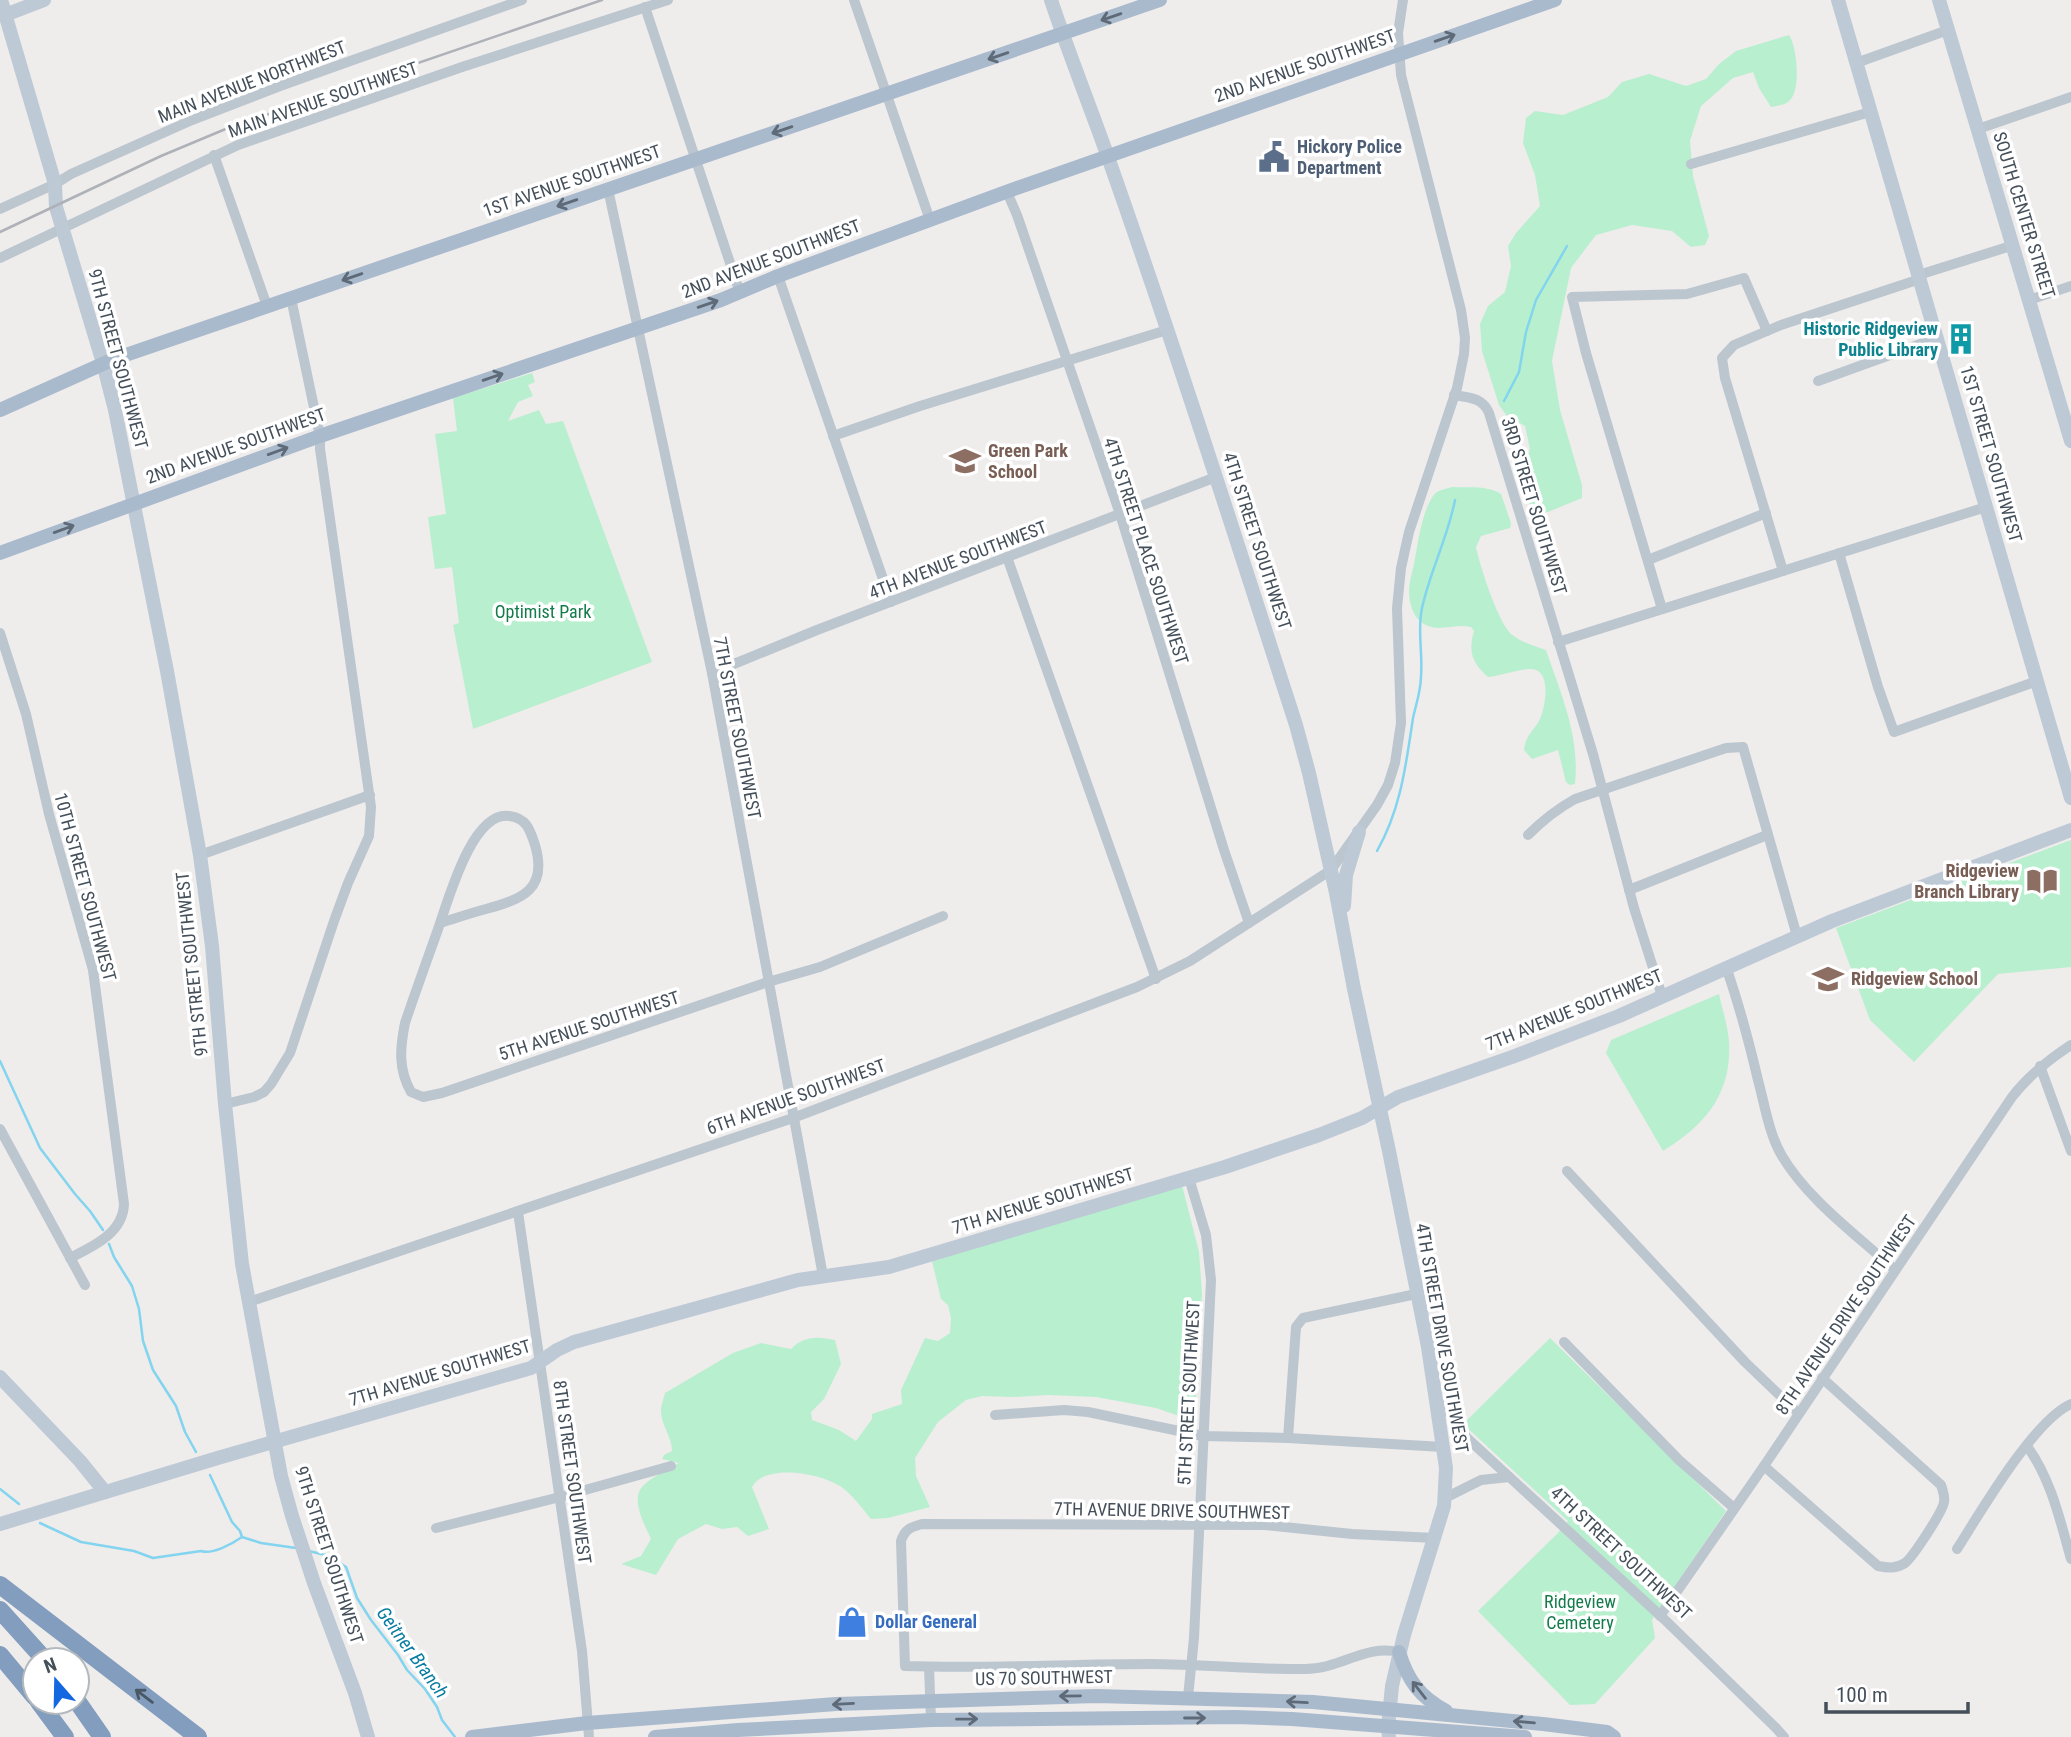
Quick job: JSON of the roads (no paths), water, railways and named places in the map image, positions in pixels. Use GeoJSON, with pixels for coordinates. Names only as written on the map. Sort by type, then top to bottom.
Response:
{"type":"FeatureCollection","features":[{"type":"Feature","properties":{"kind":"highway"},"geometry":{"type":"LineString","coordinates":[[0,1585],[198,1737]]}},
{"type":"Feature","properties":{"kind":"highway"},"geometry":{"type":"LineString","coordinates":[[0,1610],[32,1646]]}},
{"type":"Feature","properties":{"kind":"highway"},"geometry":{"type":"LineString","coordinates":[[0,1655],[21,1680]]}},
{"type":"Feature","properties":{"kind":"highway"},"geometry":{"type":"LineString","coordinates":[[49,1716],[65,1737]]}},
{"type":"Feature","properties":{"kind":"highway"},"geometry":{"type":"LineString","coordinates":[[87,1716],[102,1737]]}},
{"type":"Feature","properties":{"kind":"main road","name":"1ST AVENUE SOUTHWEST"},"geometry":{"type":"LineString","coordinates":[[0,410],[103,363],[1160,0]]}},
{"type":"Feature","properties":{"kind":"main road","name":"2ND AVENUE SOUTHWEST"},"geometry":{"type":"LineString","coordinates":[[0,553],[320,436],[740,293],[778,276],[1007,192],[1555,0]]}},
{"type":"Feature","properties":{"kind":"main road"},"geometry":{"type":"LineString","coordinates":[[1399,1652],[1406,1671],[1421,1694],[1453,1715]]}},
{"type":"Feature","properties":{"kind":"main road","name":"US 70 SOUTHWEST"},"geometry":{"type":"LineString","coordinates":[[472,1737],[588,1730],[836,1704],[1096,1696],[1314,1702],[1607,1732],[1614,1737]]}},
{"type":"Feature","properties":{"kind":"main road"},"geometry":{"type":"LineString","coordinates":[[655,1737],[931,1720],[1242,1717],[1292,1719],[1389,1732],[1430,1730],[1525,1737]]}},
{"type":"Feature","properties":{"kind":"main road"},"geometry":{"type":"LineString","coordinates":[[1416,1737],[1430,1730]]}},
{"type":"Feature","properties":{"kind":"street","name":"9TH STREET SOUTHWEST"},"geometry":{"type":"LineString","coordinates":[[1,0],[55,184],[55,200],[62,229],[103,363],[135,504],[200,855],[212,946],[239,1242],[275,1442],[292,1516],[368,1737]]}},
{"type":"Feature","properties":{"kind":"street"},"geometry":{"type":"LineString","coordinates":[[5,15],[44,0]]}},
{"type":"Feature","properties":{"kind":"street","name":"MAIN AVENUE NORTHWEST"},"geometry":{"type":"LineString","coordinates":[[0,209],[192,120],[522,0]]}},
{"type":"Feature","properties":{"kind":"street","name":"MAIN AVENUE SOUTHWEST"},"geometry":{"type":"LineString","coordinates":[[0,258],[238,145],[462,67],[668,0]]}},
{"type":"Feature","properties":{"kind":"street"},"geometry":{"type":"LineString","coordinates":[[854,0],[930,220]]}},
{"type":"Feature","properties":{"kind":"street","name":"4TH STREET SOUTHWEST"},"geometry":{"type":"LineString","coordinates":[[1051,0],[1167,330],[1296,725],[1331,870],[1379,1107]]}},
{"type":"Feature","properties":{"kind":"street"},"geometry":{"type":"LineString","coordinates":[[1331,870],[1377,805],[1388,785],[1395,763],[1401,723],[1398,608],[1401,568],[1409,532],[1454,396],[1464,355],[1463,321],[1401,75],[1398,33],[1403,0]]}},
{"type":"Feature","properties":{"kind":"street","name":"1ST STREET SOUTHWEST"},"geometry":{"type":"LineString","coordinates":[[1838,0],[2071,799]]}},
{"type":"Feature","properties":{"kind":"street","name":"SOUTH CENTER STREET"},"geometry":{"type":"LineString","coordinates":[[1939,0],[2071,441]]}},
{"type":"Feature","properties":{"kind":"street"},"geometry":{"type":"LineString","coordinates":[[645,8],[740,293]]}},
{"type":"Feature","properties":{"kind":"street"},"geometry":{"type":"LineString","coordinates":[[1856,63],[1948,30]]}},
{"type":"Feature","properties":{"kind":"street"},"geometry":{"type":"LineString","coordinates":[[1978,129],[2071,97]]}},
{"type":"Feature","properties":{"kind":"street"},"geometry":{"type":"LineString","coordinates":[[1691,164],[1871,112]]}},
{"type":"Feature","properties":{"kind":"street"},"geometry":{"type":"LineString","coordinates":[[214,155],[267,306]]}},
{"type":"Feature","properties":{"kind":"street","name":"7TH STREET SOUTHWEST"},"geometry":{"type":"LineString","coordinates":[[608,189],[712,673],[823,1276]]}},
{"type":"Feature","properties":{"kind":"street","name":"4TH STREET PLACE SOUTHWEST"},"geometry":{"type":"LineString","coordinates":[[1007,192],[1119,514],[1249,923]]}},
{"type":"Feature","properties":{"kind":"street"},"geometry":{"type":"LineString","coordinates":[[1783,571],[1725,378],[1722,358],[1734,345],[1767,331],[1914,281],[1925,273],[2014,246]]}},
{"type":"Feature","properties":{"kind":"street"},"geometry":{"type":"LineString","coordinates":[[778,276],[891,602]]}},
{"type":"Feature","properties":{"kind":"street"},"geometry":{"type":"LineString","coordinates":[[1662,609],[1572,297],[1687,294],[1744,278],[1767,331]]}},
{"type":"Feature","properties":{"kind":"street"},"geometry":{"type":"LineString","coordinates":[[2029,300],[2071,286]]}},
{"type":"Feature","properties":{"kind":"street"},"geometry":{"type":"LineString","coordinates":[[225,1104],[264,1092],[290,1053],[334,920],[369,836],[372,817],[320,436],[291,298]]}},
{"type":"Feature","properties":{"kind":"street"},"geometry":{"type":"LineString","coordinates":[[833,436],[898,413],[1167,330]]}},
{"type":"Feature","properties":{"kind":"street"},"geometry":{"type":"LineString","coordinates":[[1818,381],[1937,338]]}},
{"type":"Feature","properties":{"kind":"street","name":"3RD STREET SOUTHWEST"},"geometry":{"type":"LineString","coordinates":[[1454,396],[1477,399],[1487,407],[1603,789],[1629,890],[1662,996]]}},
{"type":"Feature","properties":{"kind":"street","name":"4TH AVENUE SOUTHWEST"},"geometry":{"type":"LineString","coordinates":[[712,673],[1216,477]]}},
{"type":"Feature","properties":{"kind":"street"},"geometry":{"type":"LineString","coordinates":[[1558,642],[1986,507]]}},
{"type":"Feature","properties":{"kind":"street"},"geometry":{"type":"LineString","coordinates":[[1648,560],[1766,513]]}},
{"type":"Feature","properties":{"kind":"street"},"geometry":{"type":"LineString","coordinates":[[1839,553],[1894,732],[2037,681]]}},
{"type":"Feature","properties":{"kind":"street"},"geometry":{"type":"LineString","coordinates":[[1007,557],[1156,979]]}},
{"type":"Feature","properties":{"kind":"street","name":"10TH STREET SOUTHWEST"},"geometry":{"type":"LineString","coordinates":[[0,633],[26,714],[49,814],[97,988],[124,1204],[120,1223],[111,1233],[71,1258]]}},
{"type":"Feature","properties":{"kind":"street"},"geometry":{"type":"LineString","coordinates":[[1528,835],[1558,808],[1575,799],[1726,748],[1743,747],[1797,936]]}},
{"type":"Feature","properties":{"kind":"street"},"geometry":{"type":"LineString","coordinates":[[200,855],[370,794]]}},
{"type":"Feature","properties":{"kind":"street","name":"5TH AVENUE SOUTHWEST"},"geometry":{"type":"LineString","coordinates":[[440,923],[520,898],[534,884],[539,874],[539,862],[526,823],[519,818],[505,815],[491,820],[462,864],[450,891],[400,1045],[405,1081],[411,1092],[423,1097],[442,1093],[768,982],[820,967],[943,916]]}},
{"type":"Feature","properties":{"kind":"street","name":"7TH AVENUE SOUTHWEST"},"geometry":{"type":"LineString","coordinates":[[0,1524],[531,1368],[574,1342],[752,1292],[823,1276],[889,1267],[1189,1178],[1328,1132],[1362,1118],[1398,1097],[1619,1016],[1797,936],[1933,881],[2071,830]]}},
{"type":"Feature","properties":{"kind":"street"},"geometry":{"type":"LineString","coordinates":[[1345,943],[1345,885],[1359,832]]}},
{"type":"Feature","properties":{"kind":"street"},"geometry":{"type":"LineString","coordinates":[[1629,890],[1767,835]]}},
{"type":"Feature","properties":{"kind":"street","name":"6TH AVENUE SOUTHWEST"},"geometry":{"type":"LineString","coordinates":[[249,1302],[793,1118],[1156,979],[1190,961],[1331,870]]}},
{"type":"Feature","properties":{"kind":"street"},"geometry":{"type":"LineString","coordinates":[[1726,967],[1770,1125],[1781,1154],[1791,1170],[1819,1201],[1895,1270]]}},
{"type":"Feature","properties":{"kind":"street","name":"8TH AVENUE DRIVE SOUTHWEST"},"geometry":{"type":"LineString","coordinates":[[1660,1616],[2012,1097],[2040,1066],[2071,1045]]}},
{"type":"Feature","properties":{"kind":"street"},"geometry":{"type":"LineString","coordinates":[[2040,1066],[2071,1152]]}},
{"type":"Feature","properties":{"kind":"street","name":"4TH STREET DRIVE SOUTHWEST"},"geometry":{"type":"LineString","coordinates":[[1379,1107],[1436,1394],[1446,1476],[1445,1498],[1435,1538],[1399,1652],[1392,1686],[1389,1732]]}},
{"type":"Feature","properties":{"kind":"street"},"geometry":{"type":"LineString","coordinates":[[0,1129],[85,1285]]}},
{"type":"Feature","properties":{"kind":"street"},"geometry":{"type":"LineString","coordinates":[[1567,1171],[1745,1362],[1798,1413]]}},
{"type":"Feature","properties":{"kind":"street","name":"5TH STREET SOUTHWEST"},"geometry":{"type":"LineString","coordinates":[[1188,1697],[1192,1665],[1211,1280],[1206,1235],[1189,1178]]}},
{"type":"Feature","properties":{"kind":"street","name":"8TH STREET SOUTHWEST"},"geometry":{"type":"LineString","coordinates":[[518,1212],[582,1651],[588,1730]]}},
{"type":"Feature","properties":{"kind":"street"},"geometry":{"type":"LineString","coordinates":[[1288,1438],[1296,1327],[1303,1318],[1416,1294]]}},
{"type":"Feature","properties":{"kind":"street"},"geometry":{"type":"LineString","coordinates":[[1564,1342],[1679,1460],[1734,1508]]}},
{"type":"Feature","properties":{"kind":"street"},"geometry":{"type":"LineString","coordinates":[[0,1377],[80,1461],[105,1492]]}},
{"type":"Feature","properties":{"kind":"street"},"geometry":{"type":"LineString","coordinates":[[1764,1466],[1878,1566],[1890,1569],[1905,1562],[1912,1555],[1944,1502],[1941,1486],[1822,1378]]}},
{"type":"Feature","properties":{"kind":"street","name":"4TH STREET SOUTHWEST"},"geometry":{"type":"LineString","coordinates":[[1436,1394],[1460,1430],[1660,1616],[1784,1737]]}},
{"type":"Feature","properties":{"kind":"street"},"geometry":{"type":"LineString","coordinates":[[1957,1549],[2013,1462],[2050,1418],[2071,1404]]}},
{"type":"Feature","properties":{"kind":"street"},"geometry":{"type":"LineString","coordinates":[[995,1415],[1064,1410],[1088,1412],[1203,1436],[1443,1447]]}},
{"type":"Feature","properties":{"kind":"street"},"geometry":{"type":"LineString","coordinates":[[2027,1446],[2038,1461],[2047,1482],[2071,1559]]}},
{"type":"Feature","properties":{"kind":"street"},"geometry":{"type":"LineString","coordinates":[[436,1528],[671,1466]]}},
{"type":"Feature","properties":{"kind":"street"},"geometry":{"type":"LineString","coordinates":[[1445,1498],[1481,1480],[1509,1476]]}},
{"type":"Feature","properties":{"kind":"street","name":"7TH AVENUE DRIVE SOUTHWEST"},"geometry":{"type":"LineString","coordinates":[[929,1667],[905,1666],[901,1541],[908,1528],[922,1524],[1265,1525],[1352,1534],[1435,1538]]}},
{"type":"Feature","properties":{"kind":"street"},"geometry":{"type":"LineString","coordinates":[[931,1720],[929,1667],[1192,1665],[1307,1669],[1336,1664],[1375,1650],[1399,1652]]}},
{"type":"Feature","properties":{"kind":"waterway"},"geometry":{"type":"LineString","coordinates":[[1504,401],[1519,372],[1526,332],[1536,300],[1567,246]]}},
{"type":"Feature","properties":{"kind":"waterway"},"geometry":{"type":"LineString","coordinates":[[1377,851],[1392,819],[1401,786],[1420,687],[1422,608],[1455,500]]}},
{"type":"Feature","properties":{"kind":"waterway"},"geometry":{"type":"LineString","coordinates":[[0,1061],[40,1148],[103,1230]]}},
{"type":"Feature","properties":{"kind":"waterway"},"geometry":{"type":"LineString","coordinates":[[109,1244],[132,1286],[139,1309],[143,1341],[153,1370],[176,1406],[185,1432],[196,1452]]}},
{"type":"Feature","properties":{"kind":"waterway"},"geometry":{"type":"LineString","coordinates":[[210,1475],[242,1537]]}},
{"type":"Feature","properties":{"kind":"waterway","name":"Geitner Branch"},"geometry":{"type":"LineString","coordinates":[[0,1489],[19,1504]]}},
{"type":"Feature","properties":{"kind":"waterway","name":"Geitner Branch"},"geometry":{"type":"LineString","coordinates":[[40,1523],[81,1542],[134,1551],[153,1558],[216,1550],[242,1537],[296,1548]]}},
{"type":"Feature","properties":{"kind":"waterway","name":"Geitner Branch"},"geometry":{"type":"LineString","coordinates":[[309,1551],[329,1556],[346,1567],[357,1598],[371,1620],[407,1670],[425,1689],[455,1737]]}},
{"type":"Feature","properties":{"kind":"railway"},"geometry":{"type":"LineString","coordinates":[[0,232],[161,156],[228,128],[602,0]]}},
{"type":"Feature","properties":{"kind":"place","name":"Hickory Police Department"},"geometry":{"type":"Point","coordinates":[1274,157]}},
{"type":"Feature","properties":{"kind":"place","name":"Historic Ridgeview Public Library"},"geometry":{"type":"Point","coordinates":[1961,339]}},
{"type":"Feature","properties":{"kind":"place","name":"Green Park School"},"geometry":{"type":"Point","coordinates":[965,461]}},
{"type":"Feature","properties":{"kind":"place","name":"Ridgeview Branch Library"},"geometry":{"type":"Point","coordinates":[2042,881]}},
{"type":"Feature","properties":{"kind":"place","name":"Ridgeview School"},"geometry":{"type":"Point","coordinates":[1828,979]}},
{"type":"Feature","properties":{"kind":"place","name":"Dollar General"},"geometry":{"type":"Point","coordinates":[852,1622]}},
{"type":"Feature","properties":{"kind":"park label","name":"Optimist Park"},"geometry":{"type":"Point","coordinates":[543,612]}},
{"type":"Feature","properties":{"kind":"park label","name":"Ridgeview Cemetery"},"geometry":{"type":"Point","coordinates":[1580,1612]}}]}
